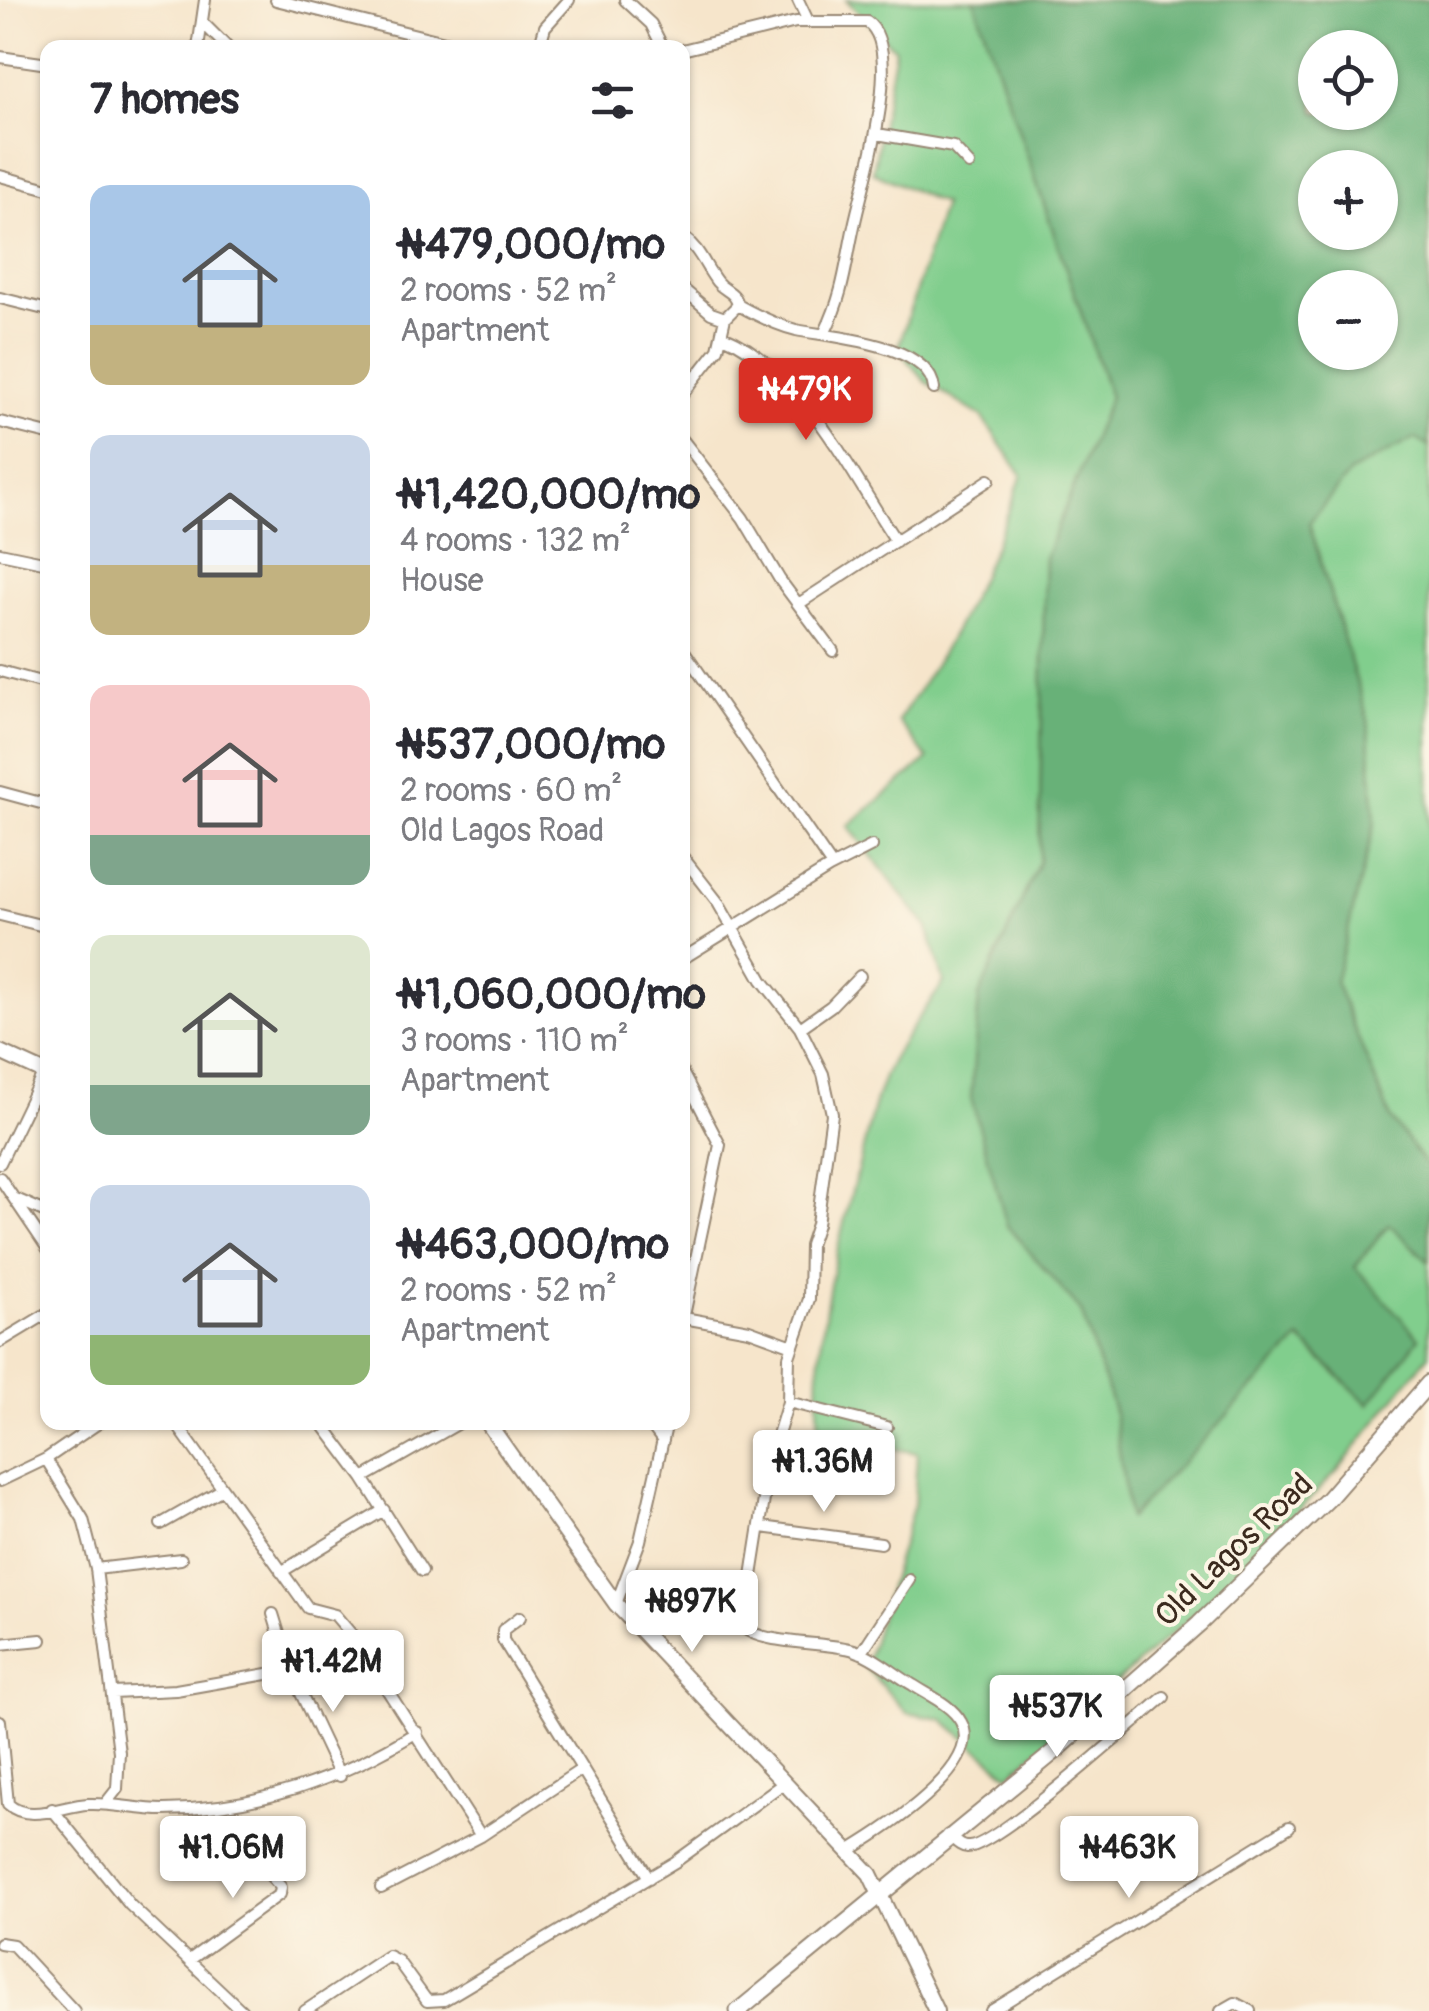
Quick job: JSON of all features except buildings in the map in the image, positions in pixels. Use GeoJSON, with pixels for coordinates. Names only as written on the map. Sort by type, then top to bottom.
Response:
{"type":"FeatureCollection","features":[{"type":"Feature","properties":{"kind":"main road","name":"Old Lagos Road"},"geometry":{"type":"LineString","coordinates":[[738,2011],[948,1835],[1059,1748],[1273,1556],[1429,1383]]}},
{"type":"Feature","properties":{"kind":"street"},"geometry":{"type":"LineString","coordinates":[[200,40],[205,0]]}},
{"type":"Feature","properties":{"kind":"street"},"geometry":{"type":"LineString","coordinates":[[276,0],[434,40]]}},
{"type":"Feature","properties":{"kind":"street"},"geometry":{"type":"LineString","coordinates":[[542,40],[546,28],[569,0]]}},
{"type":"Feature","properties":{"kind":"street"},"geometry":{"type":"LineString","coordinates":[[625,0],[651,24],[659,40]]}},
{"type":"Feature","properties":{"kind":"street"},"geometry":{"type":"LineString","coordinates":[[798,0],[808,21]]}},
{"type":"Feature","properties":{"kind":"street"},"geometry":{"type":"LineString","coordinates":[[690,48],[808,21],[854,20],[874,26],[884,58],[877,134],[856,216],[848,276],[825,332]]}},
{"type":"Feature","properties":{"kind":"street"},"geometry":{"type":"LineString","coordinates":[[203,23],[220,40]]}},
{"type":"Feature","properties":{"kind":"street"},"geometry":{"type":"LineString","coordinates":[[0,57],[40,63]]}},
{"type":"Feature","properties":{"kind":"street"},"geometry":{"type":"LineString","coordinates":[[877,134],[952,147],[969,164]]}},
{"type":"Feature","properties":{"kind":"street"},"geometry":{"type":"LineString","coordinates":[[0,176],[40,187]]}},
{"type":"Feature","properties":{"kind":"street"},"geometry":{"type":"LineString","coordinates":[[690,243],[700,251],[718,284],[734,294],[738,305],[792,329],[825,332],[904,355],[921,364],[934,379],[934,388]]}},
{"type":"Feature","properties":{"kind":"street"},"geometry":{"type":"LineString","coordinates":[[690,295],[710,313],[724,318]]}},
{"type":"Feature","properties":{"kind":"street"},"geometry":{"type":"LineString","coordinates":[[0,298],[40,308]]}},
{"type":"Feature","properties":{"kind":"street"},"geometry":{"type":"LineString","coordinates":[[690,383],[723,336],[724,318],[738,305]]}},
{"type":"Feature","properties":{"kind":"street"},"geometry":{"type":"LineString","coordinates":[[723,336],[748,346],[790,380],[896,541]]}},
{"type":"Feature","properties":{"kind":"street"},"geometry":{"type":"LineString","coordinates":[[0,422],[40,432]]}},
{"type":"Feature","properties":{"kind":"street"},"geometry":{"type":"LineString","coordinates":[[690,451],[833,651]]}},
{"type":"Feature","properties":{"kind":"street"},"geometry":{"type":"LineString","coordinates":[[800,603],[989,480]]}},
{"type":"Feature","properties":{"kind":"street"},"geometry":{"type":"LineString","coordinates":[[0,553],[40,560]]}},
{"type":"Feature","properties":{"kind":"street"},"geometry":{"type":"LineString","coordinates":[[690,660],[832,866]]}},
{"type":"Feature","properties":{"kind":"street"},"geometry":{"type":"LineString","coordinates":[[0,671],[40,682]]}},
{"type":"Feature","properties":{"kind":"street"},"geometry":{"type":"LineString","coordinates":[[0,792],[40,803]]}},
{"type":"Feature","properties":{"kind":"street"},"geometry":{"type":"LineString","coordinates":[[690,955],[832,866],[872,846]]}},
{"type":"Feature","properties":{"kind":"street"},"geometry":{"type":"LineString","coordinates":[[690,866],[800,1028],[823,1074],[832,1114],[818,1224],[810,1245],[809,1299],[793,1346],[788,1402],[770,1462],[762,1527],[743,1614],[748,1632],[861,1653],[951,1710],[961,1721],[964,1750],[898,1822],[849,1851]]}},
{"type":"Feature","properties":{"kind":"street"},"geometry":{"type":"LineString","coordinates":[[0,915],[40,925]]}},
{"type":"Feature","properties":{"kind":"street"},"geometry":{"type":"LineString","coordinates":[[800,1028],[831,1006],[860,976]]}},
{"type":"Feature","properties":{"kind":"street"},"geometry":{"type":"LineString","coordinates":[[0,1052],[40,1070]]}},
{"type":"Feature","properties":{"kind":"street"},"geometry":{"type":"LineString","coordinates":[[0,1163],[40,1085]]}},
{"type":"Feature","properties":{"kind":"street"},"geometry":{"type":"LineString","coordinates":[[690,1087],[720,1145],[690,1255]]}},
{"type":"Feature","properties":{"kind":"street"},"geometry":{"type":"LineString","coordinates":[[0,1178],[40,1237]]}},
{"type":"Feature","properties":{"kind":"street"},"geometry":{"type":"LineString","coordinates":[[13,1198],[40,1210]]}},
{"type":"Feature","properties":{"kind":"street"},"geometry":{"type":"LineString","coordinates":[[0,1342],[40,1318]]}},
{"type":"Feature","properties":{"kind":"street"},"geometry":{"type":"LineString","coordinates":[[690,1322],[750,1330],[793,1346]]}},
{"type":"Feature","properties":{"kind":"street"},"geometry":{"type":"LineString","coordinates":[[788,1402],[887,1427]]}},
{"type":"Feature","properties":{"kind":"street"},"geometry":{"type":"LineString","coordinates":[[0,1481],[46,1458],[88,1430]]}},
{"type":"Feature","properties":{"kind":"street"},"geometry":{"type":"LineString","coordinates":[[180,1430],[308,1608],[335,1615],[416,1732],[481,1836]]}},
{"type":"Feature","properties":{"kind":"street"},"geometry":{"type":"LineString","coordinates":[[327,1430],[364,1478],[422,1571]]}},
{"type":"Feature","properties":{"kind":"street"},"geometry":{"type":"LineString","coordinates":[[364,1478],[448,1430]]}},
{"type":"Feature","properties":{"kind":"street"},"geometry":{"type":"LineString","coordinates":[[493,1430],[616,1604],[849,1851],[879,1893],[936,2011]]}},
{"type":"Feature","properties":{"kind":"street"},"geometry":{"type":"LineString","coordinates":[[655,1430],[663,1441]]}},
{"type":"Feature","properties":{"kind":"street"},"geometry":{"type":"LineString","coordinates":[[616,1604],[640,1542],[665,1430]]}},
{"type":"Feature","properties":{"kind":"street"},"geometry":{"type":"LineString","coordinates":[[46,1458],[88,1529],[96,1570],[120,1774],[117,1790],[106,1803]]}},
{"type":"Feature","properties":{"kind":"street"},"geometry":{"type":"LineString","coordinates":[[161,1524],[221,1490]]}},
{"type":"Feature","properties":{"kind":"street"},"geometry":{"type":"LineString","coordinates":[[281,1572],[384,1510]]}},
{"type":"Feature","properties":{"kind":"street"},"geometry":{"type":"LineString","coordinates":[[762,1527],[881,1543]]}},
{"type":"Feature","properties":{"kind":"street"},"geometry":{"type":"LineString","coordinates":[[96,1570],[181,1559]]}},
{"type":"Feature","properties":{"kind":"street"},"geometry":{"type":"LineString","coordinates":[[861,1653],[909,1580]]}},
{"type":"Feature","properties":{"kind":"street"},"geometry":{"type":"LineString","coordinates":[[273,1614],[290,1670],[340,1776]]}},
{"type":"Feature","properties":{"kind":"street"},"geometry":{"type":"LineString","coordinates":[[520,1617],[501,1635],[579,1771],[648,1878]]}},
{"type":"Feature","properties":{"kind":"street"},"geometry":{"type":"LineString","coordinates":[[0,1644],[41,1640]]}},
{"type":"Feature","properties":{"kind":"street"},"geometry":{"type":"LineString","coordinates":[[113,1693],[176,1690],[290,1670]]}},
{"type":"Feature","properties":{"kind":"street"},"geometry":{"type":"LineString","coordinates":[[948,1835],[961,1845],[980,1846],[1022,1816],[1164,1697]]}},
{"type":"Feature","properties":{"kind":"street"},"geometry":{"type":"LineString","coordinates":[[0,1722],[4,1804],[28,1814],[106,1803],[169,1810],[290,1791],[340,1776],[416,1732]]}},
{"type":"Feature","properties":{"kind":"street"},"geometry":{"type":"LineString","coordinates":[[381,1888],[481,1836],[579,1771]]}},
{"type":"Feature","properties":{"kind":"street"},"geometry":{"type":"LineString","coordinates":[[306,2011],[388,1956],[434,2003],[648,1878],[784,1783]]}},
{"type":"Feature","properties":{"kind":"street"},"geometry":{"type":"LineString","coordinates":[[52,1810],[130,1905],[242,2011]]}},
{"type":"Feature","properties":{"kind":"street"},"geometry":{"type":"LineString","coordinates":[[991,2011],[1289,1827]]}},
{"type":"Feature","properties":{"kind":"street"},"geometry":{"type":"LineString","coordinates":[[190,1959],[280,1894],[281,1887],[238,1840]]}},
{"type":"Feature","properties":{"kind":"street"},"geometry":{"type":"LineString","coordinates":[[0,1943],[12,1945],[74,2011]]}},
{"type":"Feature","properties":{"kind":"street"},"geometry":{"type":"LineString","coordinates":[[1221,2011],[1235,2003],[1250,2011]]}},
{"type":"Feature","properties":{"kind":"green space"},"geometry":{"type":"Polygon","coordinates":[[[846,0],[974,0],[1110,397],[1045,558],[1039,862],[979,996],[1007,1226],[1081,1311],[1113,1407],[1129,1517],[1300,1339],[1368,1404],[1355,1267],[1389,1224],[1429,1262],[1429,1355],[1338,1470],[1213,1598],[1009,1775],[942,1719],[907,1713],[865,1667],[914,1505],[917,1453],[819,1434],[819,1366],[827,1300],[871,1116],[895,1055],[944,982],[928,928],[848,826],[928,759],[898,721],[969,602],[1022,475],[982,417],[925,381],[898,349],[943,204],[873,172],[895,49],[846,0]]]}},
{"type":"Feature","properties":{"kind":"green space"},"geometry":{"type":"Polygon","coordinates":[[[974,0],[1429,0],[1429,447],[1415,438],[1350,472],[1309,523],[1368,720],[1375,822],[1335,982],[1391,1119],[1429,1169],[1429,1262],[1389,1224],[1355,1267],[1419,1338],[1369,1404],[1300,1339],[1129,1518],[1113,1407],[1081,1311],[1007,1226],[971,1098],[979,996],[1039,862],[1045,558],[1110,397],[974,0]]]}},
{"type":"Feature","properties":{"kind":"green space"},"geometry":{"type":"Polygon","coordinates":[[[1415,437],[1429,447],[1429,1169],[1391,1119],[1335,982],[1375,822],[1368,720],[1309,523],[1350,472],[1415,437]]]}}]}
